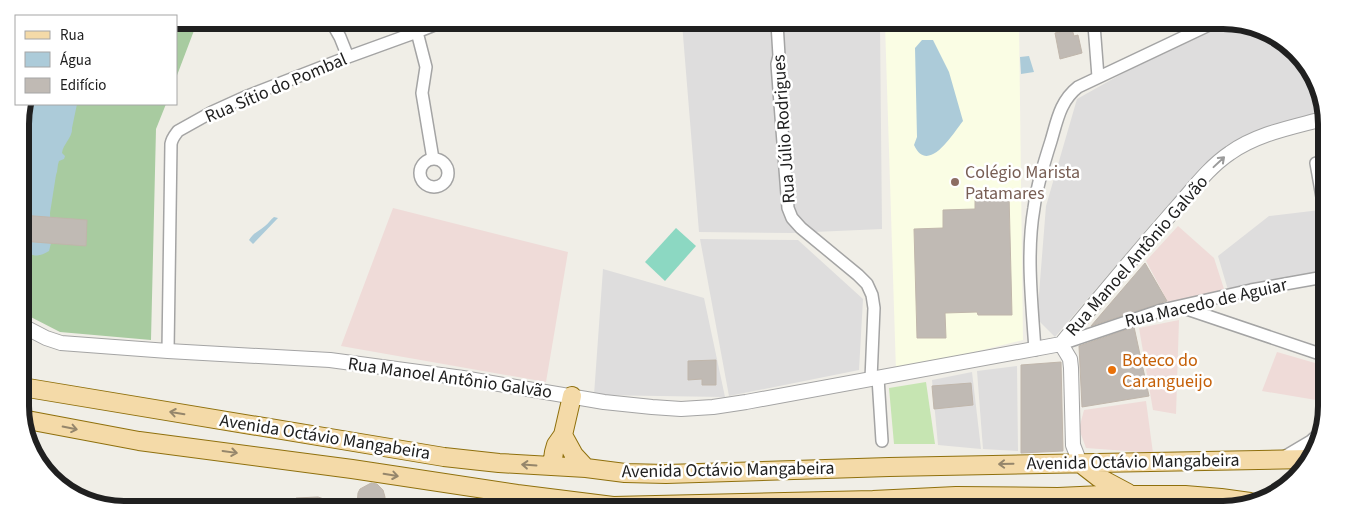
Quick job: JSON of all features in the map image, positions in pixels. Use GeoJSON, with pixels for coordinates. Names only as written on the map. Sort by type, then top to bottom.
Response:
{"type":"FeatureCollection","features":[{"type":"Feature","properties":{"kind":"main road","name":"Avenida Octávio Mangabeira"},"geometry":{"type":"LineString","coordinates":[[29,388],[444,457],[586,468],[625,473],[666,474],[889,467],[1302,459]]}},
{"type":"Feature","properties":{"kind":"main road"},"geometry":{"type":"LineString","coordinates":[[552,466],[556,445],[563,435],[572,396]]}},
{"type":"Feature","properties":{"kind":"main road","name":"Avenida Octávio Mangabeira"},"geometry":{"type":"LineString","coordinates":[[30,421],[139,441],[573,501]]}},
{"type":"Feature","properties":{"kind":"main road"},"geometry":{"type":"LineString","coordinates":[[563,435],[574,455],[586,468]]}},
{"type":"Feature","properties":{"kind":"main road"},"geometry":{"type":"LineString","coordinates":[[1080,463],[1098,478],[1133,495]]}},
{"type":"Feature","properties":{"kind":"main road","name":"Avenida Octávio Mangabeira"},"geometry":{"type":"LineString","coordinates":[[830,501],[956,496],[1058,497],[1102,495],[1184,495],[1236,500]]}},
{"type":"Feature","properties":{"kind":"street"},"geometry":{"type":"LineString","coordinates":[[336,29],[348,57]]}},
{"type":"Feature","properties":{"kind":"street","name":"Rua Sítio do Pombal"},"geometry":{"type":"LineString","coordinates":[[168,351],[171,153],[172,139],[178,131],[212,112],[245,97],[424,29]]}},
{"type":"Feature","properties":{"kind":"street","name":"Rua Júlio Rodrigues"},"geometry":{"type":"LineString","coordinates":[[777,29],[779,56],[777,64],[788,208],[792,218],[801,228],[867,284],[872,295],[874,308],[875,379]]}},
{"type":"Feature","properties":{"kind":"street"},"geometry":{"type":"LineString","coordinates":[[1094,29],[1098,77]]}},
{"type":"Feature","properties":{"kind":"street"},"geometry":{"type":"LineString","coordinates":[[1035,350],[1030,247],[1037,192],[1059,111],[1070,93],[1078,87],[1200,29]]}},
{"type":"Feature","properties":{"kind":"street"},"geometry":{"type":"LineString","coordinates":[[417,32],[426,68],[422,93],[433,159]]}},
{"type":"Feature","properties":{"kind":"street","name":"Rua Manoel Antônio Galvão"},"geometry":{"type":"LineString","coordinates":[[29,329],[61,343],[330,360],[453,377],[614,403],[681,409],[713,407],[1061,344],[1124,267],[1209,171],[1229,153],[1263,136],[1318,120]]}},
{"type":"Feature","properties":{"kind":"street"},"geometry":{"type":"LineString","coordinates":[[1318,163],[1316,163],[1318,174]]}},
{"type":"Feature","properties":{"kind":"street","name":"Rua Macedo de Aguiar"},"geometry":{"type":"LineString","coordinates":[[1061,344],[1146,314],[1251,290],[1318,278]]}},
{"type":"Feature","properties":{"kind":"street"},"geometry":{"type":"LineString","coordinates":[[1180,307],[1318,353]]}},
{"type":"Feature","properties":{"kind":"street"},"geometry":{"type":"LineString","coordinates":[[1061,344],[1070,359],[1073,445],[1080,463]]}},
{"type":"Feature","properties":{"kind":"street"},"geometry":{"type":"LineString","coordinates":[[875,379],[882,441]]}},
{"type":"Feature","properties":{"kind":"street"},"geometry":{"type":"LineString","coordinates":[[1278,460],[1312,442]]}},
{"type":"Feature","properties":{"kind":"shaded area"},"geometry":{"type":"Polygon","coordinates":[[[682,29],[880,29],[882,229],[791,233],[699,232],[682,29]]]}},
{"type":"Feature","properties":{"kind":"shaded area","name":"Colégio Marista Patamares"},"geometry":{"type":"Polygon","coordinates":[[[885,29],[1019,29],[1023,340],[896,371],[885,29]]]}},
{"type":"Feature","properties":{"kind":"shaded area"},"geometry":{"type":"Polygon","coordinates":[[[1202,29],[1224,29],[1248,32],[1266,38],[1286,52],[1306,76],[1315,99],[1317,115],[1226,146],[1158,216],[1055,337],[1037,319],[1046,206],[1077,99],[1202,29]]]}},
{"type":"Feature","properties":{"kind":"shaded area"},"geometry":{"type":"Polygon","coordinates":[[[393,208],[568,252],[546,382],[341,346],[393,208]]]}},
{"type":"Feature","properties":{"kind":"shaded area"},"geometry":{"type":"Polygon","coordinates":[[[1318,210],[1318,275],[1228,290],[1218,256],[1269,216],[1318,210]]]}},
{"type":"Feature","properties":{"kind":"shaded area"},"geometry":{"type":"Polygon","coordinates":[[[1178,226],[1214,258],[1225,292],[1169,304],[1146,261],[1178,226]]]}},
{"type":"Feature","properties":{"kind":"shaded area"},"geometry":{"type":"Polygon","coordinates":[[[700,239],[798,240],[863,299],[859,370],[729,396],[700,239]]]}},
{"type":"Feature","properties":{"kind":"shaded area"},"geometry":{"type":"Polygon","coordinates":[[[603,269],[704,298],[725,397],[594,395],[603,269]]]}},
{"type":"Feature","properties":{"kind":"shaded area"},"geometry":{"type":"Polygon","coordinates":[[[1179,320],[1176,414],[1153,410],[1139,328],[1179,320]]]}},
{"type":"Feature","properties":{"kind":"shaded area"},"geometry":{"type":"Polygon","coordinates":[[[1277,352],[1318,364],[1318,400],[1262,391],[1277,352]]]}},
{"type":"Feature","properties":{"kind":"shaded area"},"geometry":{"type":"Polygon","coordinates":[[[1017,366],[1018,451],[983,449],[977,371],[1017,366]]]}},
{"type":"Feature","properties":{"kind":"shaded area"},"geometry":{"type":"Polygon","coordinates":[[[972,372],[981,449],[938,445],[932,380],[972,372]]]}},
{"type":"Feature","properties":{"kind":"shaded area"},"geometry":{"type":"Polygon","coordinates":[[[1146,401],[1153,453],[1086,448],[1079,429],[1084,410],[1146,401]]]}},
{"type":"Feature","properties":{"kind":"green space"},"geometry":{"type":"Polygon","coordinates":[[[178,29],[195,29],[178,73],[178,29]]]}},
{"type":"Feature","properties":{"kind":"green space"},"geometry":{"type":"Polygon","coordinates":[[[31,105],[166,105],[156,129],[151,340],[60,332],[29,316],[29,117],[31,105]]]}},
{"type":"Feature","properties":{"kind":"green space"},"geometry":{"type":"Polygon","coordinates":[[[676,228],[696,246],[665,281],[645,262],[676,228]]]}},
{"type":"Feature","properties":{"kind":"green space"},"geometry":{"type":"Polygon","coordinates":[[[926,382],[935,444],[894,444],[889,388],[926,382]]]}},
{"type":"Feature","properties":{"kind":"water"},"geometry":{"type":"Polygon","coordinates":[[[922,40],[933,40],[949,72],[963,121],[940,150],[926,156],[920,153],[914,145],[917,137],[915,48],[922,40]]]}},
{"type":"Feature","properties":{"kind":"water"},"geometry":{"type":"Polygon","coordinates":[[[1029,56],[1034,72],[1021,74],[1020,57],[1029,56]]]}},
{"type":"Feature","properties":{"kind":"water"},"geometry":{"type":"Polygon","coordinates":[[[31,105],[77,105],[71,134],[62,153],[65,156],[64,159],[59,161],[58,165],[50,213],[51,243],[49,251],[39,255],[29,253],[29,117],[31,105]]]}},
{"type":"Feature","properties":{"kind":"water"},"geometry":{"type":"Polygon","coordinates":[[[274,217],[278,218],[253,244],[249,240],[251,237],[274,217]]]}},
{"type":"Feature","properties":{"kind":"building"},"geometry":{"type":"Polygon","coordinates":[[[1072,29],[1074,36],[1078,35],[1082,53],[1060,59],[1055,33],[1072,29]]]}},
{"type":"Feature","properties":{"kind":"building"},"geometry":{"type":"Polygon","coordinates":[[[975,194],[1009,194],[1012,315],[978,315],[977,312],[945,313],[946,338],[917,338],[914,229],[943,228],[943,210],[975,209],[975,194]]]}},
{"type":"Feature","properties":{"kind":"building"},"geometry":{"type":"Polygon","coordinates":[[[29,216],[87,220],[86,246],[29,242],[29,216]]]}},
{"type":"Feature","properties":{"kind":"building"},"geometry":{"type":"Polygon","coordinates":[[[1145,263],[1167,301],[1091,326],[1145,263]]]}},
{"type":"Feature","properties":{"kind":"building","name":"Boteco do Carangueijo"},"geometry":{"type":"Polygon","coordinates":[[[1134,327],[1149,396],[1082,407],[1079,346],[1134,327]]]}},
{"type":"Feature","properties":{"kind":"building"},"geometry":{"type":"Polygon","coordinates":[[[716,360],[716,385],[702,385],[702,379],[688,380],[688,361],[716,360]]]}},
{"type":"Feature","properties":{"kind":"building"},"geometry":{"type":"Polygon","coordinates":[[[1061,362],[1063,451],[1021,453],[1021,365],[1061,362]]]}},
{"type":"Feature","properties":{"kind":"building"},"geometry":{"type":"Polygon","coordinates":[[[971,383],[973,405],[934,409],[932,386],[971,383]]]}},
{"type":"Feature","properties":{"kind":"building"},"geometry":{"type":"Polygon","coordinates":[[[371,483],[377,484],[383,490],[385,501],[357,501],[360,489],[371,483]]]}},
{"type":"Feature","properties":{"kind":"building"},"geometry":{"type":"Polygon","coordinates":[[[318,497],[330,501],[296,501],[296,498],[318,497]]]}},
{"type":"Feature","properties":{"kind":"place","name":"Colégio Marista Patamares"},"geometry":{"type":"Point","coordinates":[955,182]}},
{"type":"Feature","properties":{"kind":"place","name":"Boteco do Carangueijo"},"geometry":{"type":"Point","coordinates":[1112,370]}}]}
